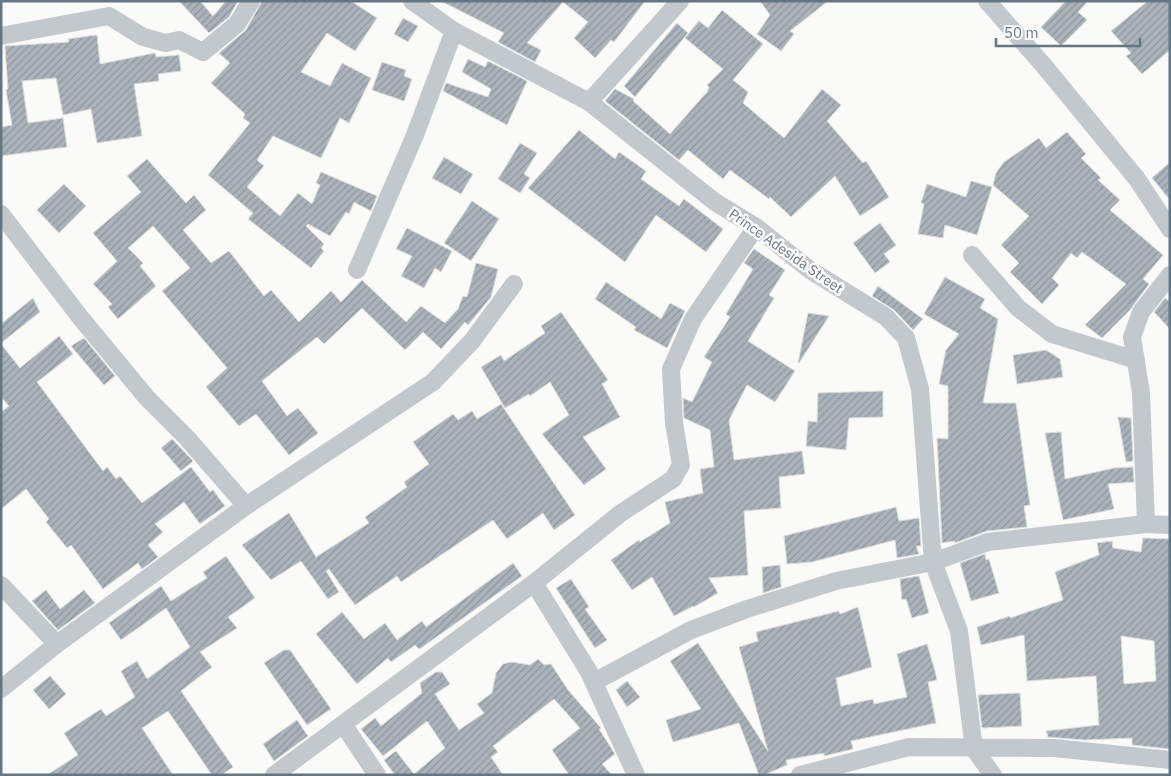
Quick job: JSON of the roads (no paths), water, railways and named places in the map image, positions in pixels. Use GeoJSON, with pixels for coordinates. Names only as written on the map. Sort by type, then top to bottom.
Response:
{"type":"FeatureCollection","features":[{"type":"Feature","properties":{"kind":"street"},"geometry":{"type":"LineString","coordinates":[[1,36],[109,16],[143,37],[166,43],[179,40],[203,52],[236,24],[251,1]]}},
{"type":"Feature","properties":{"kind":"street","name":"Prince Adesida Street"},"geometry":{"type":"LineString","coordinates":[[412,1],[454,31],[589,102],[715,202],[756,227],[810,270],[886,317],[906,338],[920,390],[933,562],[959,630],[974,749]]}},
{"type":"Feature","properties":{"kind":"street"},"geometry":{"type":"LineString","coordinates":[[589,102],[680,1]]}},
{"type":"Feature","properties":{"kind":"street"},"geometry":{"type":"LineString","coordinates":[[987,1],[1045,67],[1137,179],[1170,229]]}},
{"type":"Feature","properties":{"kind":"street"},"geometry":{"type":"LineString","coordinates":[[358,270],[415,135],[454,31]]}},
{"type":"Feature","properties":{"kind":"street"},"geometry":{"type":"LineString","coordinates":[[1,214],[80,316],[147,398],[187,438],[246,506]]}},
{"type":"Feature","properties":{"kind":"street"},"geometry":{"type":"LineString","coordinates":[[274,775],[534,583],[621,513],[673,479],[681,464],[674,422],[671,370],[693,319],[756,227]]}},
{"type":"Feature","properties":{"kind":"street"},"geometry":{"type":"LineString","coordinates":[[972,255],[1018,308],[1052,334],[1136,360]]}},
{"type":"Feature","properties":{"kind":"street"},"geometry":{"type":"LineString","coordinates":[[1146,524],[1141,393],[1132,337],[1141,312],[1170,275]]}},
{"type":"Feature","properties":{"kind":"street"},"geometry":{"type":"LineString","coordinates":[[1,689],[57,644],[246,506],[432,382],[472,341],[514,284]]}},
{"type":"Feature","properties":{"kind":"street"},"geometry":{"type":"LineString","coordinates":[[594,682],[691,630],[746,609],[836,581],[933,562],[988,542],[1146,524],[1170,525]]}},
{"type":"Feature","properties":{"kind":"street"},"geometry":{"type":"LineString","coordinates":[[534,583],[594,682],[636,775]]}},
{"type":"Feature","properties":{"kind":"street"},"geometry":{"type":"LineString","coordinates":[[1,585],[57,644]]}},
{"type":"Feature","properties":{"kind":"street"},"geometry":{"type":"LineString","coordinates":[[343,724],[376,775]]}},
{"type":"Feature","properties":{"kind":"street"},"geometry":{"type":"LineString","coordinates":[[800,775],[908,747],[974,749],[1054,748],[1170,760]]}},
{"type":"Feature","properties":{"kind":"street"},"geometry":{"type":"LineString","coordinates":[[974,749],[994,775]]}}]}
